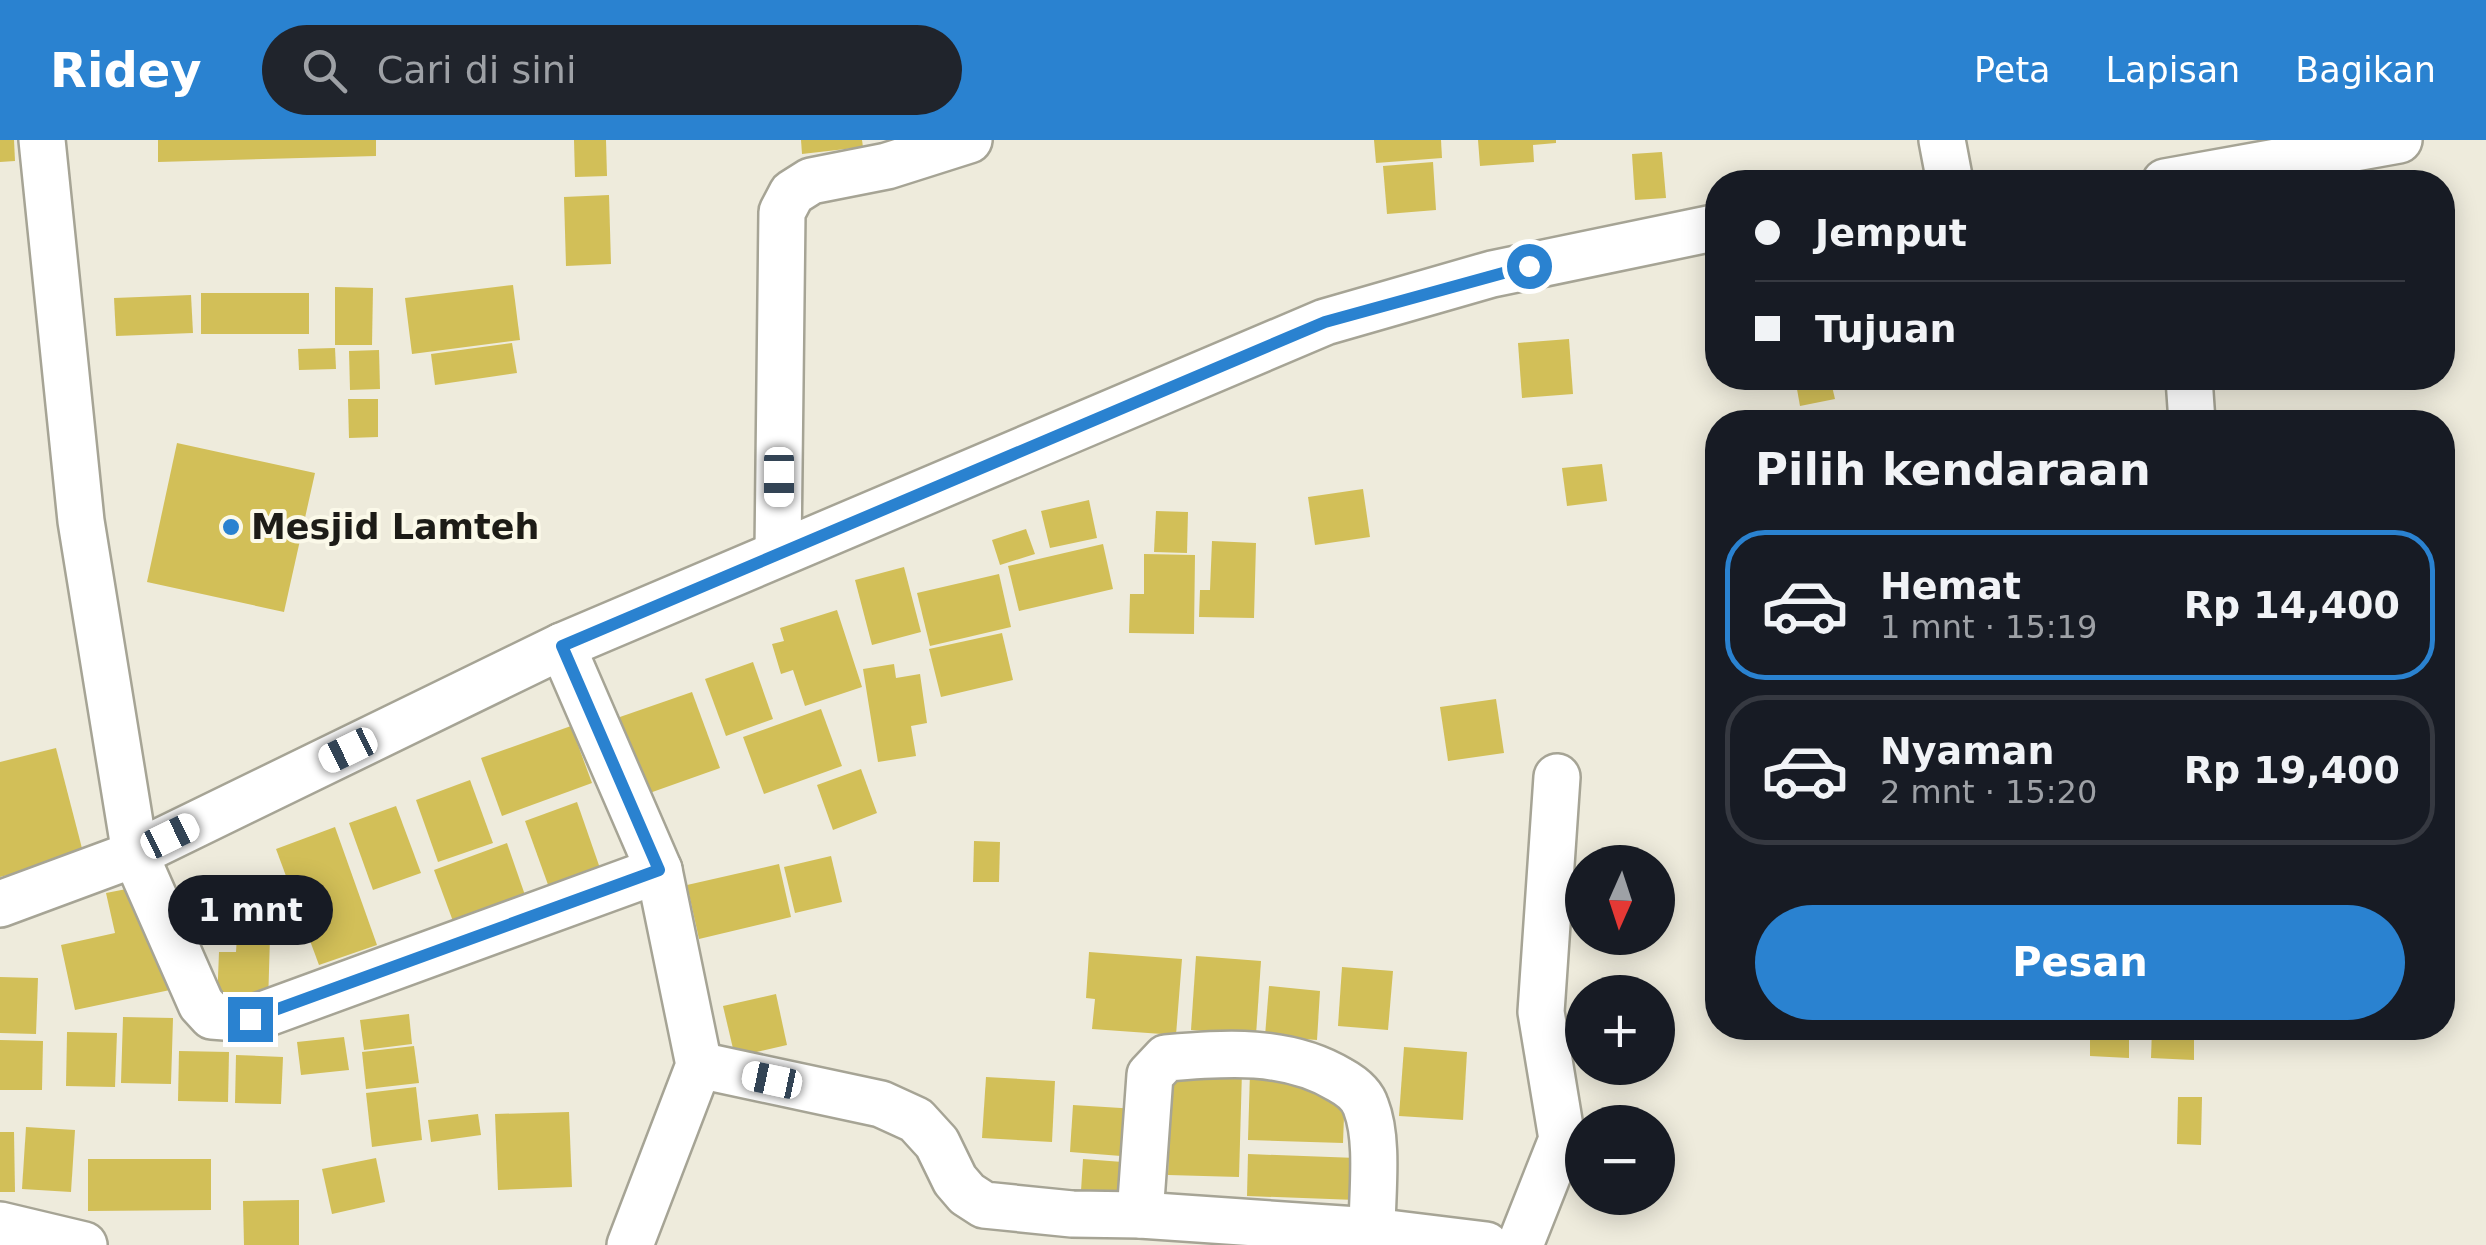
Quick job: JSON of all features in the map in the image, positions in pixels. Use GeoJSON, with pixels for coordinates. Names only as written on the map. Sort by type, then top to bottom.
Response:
{"type":"FeatureCollection","features":[{"type":"Feature","properties":{"kind":"street"},"geometry":{"type":"LineString","coordinates":[[42,140],[82,521],[134,854],[201,1004],[212,1016],[250,1019],[659,870]]}},
{"type":"Feature","properties":{"kind":"street"},"geometry":{"type":"LineString","coordinates":[[778,552],[782,212],[792,193],[811,181],[888,166],[970,140]]}},
{"type":"Feature","properties":{"kind":"street"},"geometry":{"type":"LineString","coordinates":[[1942,140],[1948,170]]}},
{"type":"Feature","properties":{"kind":"street"},"geometry":{"type":"LineString","coordinates":[[2239,170],[2398,140]]}},
{"type":"Feature","properties":{"kind":"street"},"geometry":{"type":"LineString","coordinates":[[0,904],[134,854],[562,646],[1325,322],[1492,274],[1705,229]]}},
{"type":"Feature","properties":{"kind":"street"},"geometry":{"type":"LineString","coordinates":[[562,646],[659,870],[699,1065],[630,1245]]}},
{"type":"Feature","properties":{"kind":"street"},"geometry":{"type":"LineString","coordinates":[[1520,1245],[1562,1138],[1541,1012],[1557,777]]}},
{"type":"Feature","properties":{"kind":"street"},"geometry":{"type":"LineString","coordinates":[[1140,1215],[1150,1074],[1166,1058],[1228,1053],[1302,1060],[1351,1086],[1365,1102],[1372,1124],[1372,1230]]}},
{"type":"Feature","properties":{"kind":"street"},"geometry":{"type":"LineString","coordinates":[[699,1065],[881,1104],[916,1120],[937,1143],[966,1194],[984,1205],[1072,1230],[1140,1215],[1372,1230],[1486,1245]]}},
{"type":"Feature","properties":{"kind":"street"},"geometry":{"type":"LineString","coordinates":[[0,1225],[84,1245]]}},
{"type":"Feature","properties":{"kind":"building"},"geometry":{"type":"Polygon","coordinates":[[[0,140],[14,140],[15,161],[0,162],[0,140]]]}},
{"type":"Feature","properties":{"kind":"building"},"geometry":{"type":"Polygon","coordinates":[[[158,140],[376,140],[376,156],[158,162],[158,140]]]}},
{"type":"Feature","properties":{"kind":"building"},"geometry":{"type":"Polygon","coordinates":[[[574,140],[606,140],[607,176],[575,177],[574,140]]]}},
{"type":"Feature","properties":{"kind":"building"},"geometry":{"type":"Polygon","coordinates":[[[801,140],[862,140],[863,147],[802,154],[801,140]]]}},
{"type":"Feature","properties":{"kind":"building"},"geometry":{"type":"Polygon","coordinates":[[[1374,140],[1441,140],[1442,158],[1376,163],[1374,140]]]}},
{"type":"Feature","properties":{"kind":"building"},"geometry":{"type":"Polygon","coordinates":[[[1478,140],[1556,143],[1533,145],[1534,162],[1480,166],[1478,140]]]}},
{"type":"Feature","properties":{"kind":"building"},"geometry":{"type":"Polygon","coordinates":[[[1662,152],[1666,198],[1635,200],[1632,154],[1662,152]]]}},
{"type":"Feature","properties":{"kind":"building"},"geometry":{"type":"Polygon","coordinates":[[[1433,162],[1436,210],[1387,214],[1383,166],[1433,162]]]}},
{"type":"Feature","properties":{"kind":"building"},"geometry":{"type":"Polygon","coordinates":[[[609,195],[611,264],[566,266],[564,197],[609,195]]]}},
{"type":"Feature","properties":{"kind":"building"},"geometry":{"type":"Polygon","coordinates":[[[513,285],[520,340],[412,354],[405,298],[513,285]]]}},
{"type":"Feature","properties":{"kind":"building"},"geometry":{"type":"Polygon","coordinates":[[[335,287],[373,288],[372,345],[335,345],[335,287]]]}},
{"type":"Feature","properties":{"kind":"building"},"geometry":{"type":"Polygon","coordinates":[[[201,293],[309,293],[309,334],[201,334],[201,293]]]}},
{"type":"Feature","properties":{"kind":"building"},"geometry":{"type":"Polygon","coordinates":[[[191,295],[193,333],[116,336],[114,298],[191,295]]]}},
{"type":"Feature","properties":{"kind":"building"},"geometry":{"type":"Polygon","coordinates":[[[1569,339],[1573,394],[1522,398],[1518,343],[1569,339]]]}},
{"type":"Feature","properties":{"kind":"building"},"geometry":{"type":"Polygon","coordinates":[[[512,343],[517,373],[435,385],[431,354],[512,343]]]}},
{"type":"Feature","properties":{"kind":"building"},"geometry":{"type":"Polygon","coordinates":[[[335,348],[336,369],[299,370],[298,349],[335,348]]]}},
{"type":"Feature","properties":{"kind":"building"},"geometry":{"type":"Polygon","coordinates":[[[379,350],[380,389],[350,390],[349,351],[379,350]]]}},
{"type":"Feature","properties":{"kind":"building"},"geometry":{"type":"Polygon","coordinates":[[[1797,390],[1833,390],[1835,399],[1800,406],[1797,390]]]}},
{"type":"Feature","properties":{"kind":"building"},"geometry":{"type":"Polygon","coordinates":[[[348,399],[378,399],[378,437],[349,438],[348,399]]]}},
{"type":"Feature","properties":{"kind":"building","name":"Mesjid Lamteh"},"geometry":{"type":"Polygon","coordinates":[[[177,443],[315,473],[284,612],[147,582],[177,443]]]}},
{"type":"Feature","properties":{"kind":"building"},"geometry":{"type":"Polygon","coordinates":[[[1602,464],[1607,501],[1567,506],[1562,468],[1602,464]]]}},
{"type":"Feature","properties":{"kind":"building"},"geometry":{"type":"Polygon","coordinates":[[[1363,489],[1370,537],[1315,545],[1308,497],[1363,489]]]}},
{"type":"Feature","properties":{"kind":"building"},"geometry":{"type":"Polygon","coordinates":[[[1089,500],[1097,538],[1050,548],[1041,511],[1089,500]]]}},
{"type":"Feature","properties":{"kind":"building"},"geometry":{"type":"Polygon","coordinates":[[[1156,511],[1188,512],[1187,553],[1154,552],[1156,511]]]}},
{"type":"Feature","properties":{"kind":"building"},"geometry":{"type":"Polygon","coordinates":[[[1026,529],[1035,554],[1000,565],[992,540],[1026,529]]]}},
{"type":"Feature","properties":{"kind":"building"},"geometry":{"type":"Polygon","coordinates":[[[1212,541],[1256,543],[1254,618],[1199,617],[1200,590],[1210,590],[1212,541]]]}},
{"type":"Feature","properties":{"kind":"building"},"geometry":{"type":"Polygon","coordinates":[[[1103,544],[1113,589],[1019,611],[1008,566],[1103,544]]]}},
{"type":"Feature","properties":{"kind":"building"},"geometry":{"type":"Polygon","coordinates":[[[1144,554],[1195,555],[1194,634],[1129,633],[1130,594],[1144,594],[1144,554]]]}},
{"type":"Feature","properties":{"kind":"building"},"geometry":{"type":"Polygon","coordinates":[[[904,567],[921,632],[872,645],[855,580],[904,567]]]}},
{"type":"Feature","properties":{"kind":"building"},"geometry":{"type":"Polygon","coordinates":[[[999,574],[1011,627],[930,646],[917,593],[999,574]]]}},
{"type":"Feature","properties":{"kind":"building"},"geometry":{"type":"Polygon","coordinates":[[[837,610],[862,687],[805,706],[793,670],[781,674],[772,644],[784,641],[780,628],[837,610]]]}},
{"type":"Feature","properties":{"kind":"building"},"geometry":{"type":"Polygon","coordinates":[[[1002,633],[1013,680],[941,697],[929,649],[1002,633]]]}},
{"type":"Feature","properties":{"kind":"building"},"geometry":{"type":"Polygon","coordinates":[[[753,662],[773,719],[726,736],[705,679],[753,662]]]}},
{"type":"Feature","properties":{"kind":"building"},"geometry":{"type":"Polygon","coordinates":[[[894,664],[896,678],[920,674],[927,723],[911,726],[916,756],[878,762],[863,669],[894,664]]]}},
{"type":"Feature","properties":{"kind":"building"},"geometry":{"type":"Polygon","coordinates":[[[692,692],[720,768],[644,795],[617,718],[692,692]]]}},
{"type":"Feature","properties":{"kind":"building"},"geometry":{"type":"Polygon","coordinates":[[[1496,699],[1504,753],[1448,761],[1440,707],[1496,699]]]}},
{"type":"Feature","properties":{"kind":"building"},"geometry":{"type":"Polygon","coordinates":[[[821,709],[842,766],[764,794],[743,737],[821,709]]]}},
{"type":"Feature","properties":{"kind":"building"},"geometry":{"type":"Polygon","coordinates":[[[571,726],[592,783],[502,816],[481,758],[571,726]]]}},
{"type":"Feature","properties":{"kind":"building"},"geometry":{"type":"Polygon","coordinates":[[[56,748],[84,856],[0,877],[0,762],[56,748]]]}},
{"type":"Feature","properties":{"kind":"building"},"geometry":{"type":"Polygon","coordinates":[[[861,769],[877,813],[833,830],[817,785],[861,769]]]}},
{"type":"Feature","properties":{"kind":"building"},"geometry":{"type":"Polygon","coordinates":[[[470,780],[493,843],[438,862],[416,800],[470,780]]]}},
{"type":"Feature","properties":{"kind":"building"},"geometry":{"type":"Polygon","coordinates":[[[577,802],[602,874],[551,893],[525,821],[577,802]]]}},
{"type":"Feature","properties":{"kind":"building"},"geometry":{"type":"Polygon","coordinates":[[[396,806],[421,873],[373,890],[349,823],[396,806]]]}},
{"type":"Feature","properties":{"kind":"building"},"geometry":{"type":"Polygon","coordinates":[[[335,827],[377,945],[319,965],[276,849],[335,827]]]}},
{"type":"Feature","properties":{"kind":"building"},"geometry":{"type":"Polygon","coordinates":[[[974,841],[1000,842],[999,882],[973,882],[974,841]]]}},
{"type":"Feature","properties":{"kind":"building"},"geometry":{"type":"Polygon","coordinates":[[[507,843],[526,898],[454,924],[434,870],[507,843]]]}},
{"type":"Feature","properties":{"kind":"building"},"geometry":{"type":"Polygon","coordinates":[[[831,856],[842,902],[795,913],[784,867],[831,856]]]}},
{"type":"Feature","properties":{"kind":"building"},"geometry":{"type":"Polygon","coordinates":[[[779,864],[791,917],[699,939],[687,885],[779,864]]]}},
{"type":"Feature","properties":{"kind":"building"},"geometry":{"type":"Polygon","coordinates":[[[147,885],[170,990],[75,1010],[61,945],[115,933],[106,893],[147,885]]]}},
{"type":"Feature","properties":{"kind":"building"},"geometry":{"type":"Polygon","coordinates":[[[194,888],[210,935],[183,945],[166,898],[194,888]]]}},
{"type":"Feature","properties":{"kind":"building"},"geometry":{"type":"Polygon","coordinates":[[[237,935],[270,936],[268,1005],[217,1003],[219,952],[236,952],[237,935]]]}},
{"type":"Feature","properties":{"kind":"building"},"geometry":{"type":"Polygon","coordinates":[[[1089,952],[1182,959],[1176,1035],[1092,1029],[1095,999],[1086,998],[1089,952]]]}},
{"type":"Feature","properties":{"kind":"building"},"geometry":{"type":"Polygon","coordinates":[[[1196,956],[1261,961],[1256,1035],[1191,1030],[1196,956]]]}},
{"type":"Feature","properties":{"kind":"building"},"geometry":{"type":"Polygon","coordinates":[[[1342,967],[1393,971],[1388,1030],[1338,1026],[1342,967]]]}},
{"type":"Feature","properties":{"kind":"building"},"geometry":{"type":"Polygon","coordinates":[[[0,977],[38,978],[36,1034],[0,1033],[0,977]]]}},
{"type":"Feature","properties":{"kind":"building"},"geometry":{"type":"Polygon","coordinates":[[[1269,986],[1320,991],[1317,1040],[1265,1036],[1269,986]]]}},
{"type":"Feature","properties":{"kind":"building"},"geometry":{"type":"Polygon","coordinates":[[[776,994],[787,1045],[735,1057],[723,1006],[776,994]]]}},
{"type":"Feature","properties":{"kind":"building"},"geometry":{"type":"Polygon","coordinates":[[[409,1014],[412,1044],[364,1050],[360,1020],[409,1014]]]}},
{"type":"Feature","properties":{"kind":"building"},"geometry":{"type":"Polygon","coordinates":[[[123,1017],[173,1018],[171,1084],[121,1083],[123,1017]]]}},
{"type":"Feature","properties":{"kind":"building"},"geometry":{"type":"Polygon","coordinates":[[[67,1032],[117,1033],[115,1087],[66,1086],[67,1032]]]}},
{"type":"Feature","properties":{"kind":"building"},"geometry":{"type":"Polygon","coordinates":[[[344,1037],[349,1070],[301,1075],[297,1042],[344,1037]]]}},
{"type":"Feature","properties":{"kind":"building"},"geometry":{"type":"Polygon","coordinates":[[[0,1040],[43,1041],[42,1090],[0,1090],[0,1040]]]}},
{"type":"Feature","properties":{"kind":"building"},"geometry":{"type":"Polygon","coordinates":[[[2090,1040],[2129,1040],[2129,1058],[2090,1056],[2090,1040]]]}},
{"type":"Feature","properties":{"kind":"building"},"geometry":{"type":"Polygon","coordinates":[[[2152,1040],[2194,1040],[2194,1060],[2151,1058],[2152,1040]]]}},
{"type":"Feature","properties":{"kind":"building"},"geometry":{"type":"Polygon","coordinates":[[[414,1046],[419,1083],[366,1089],[362,1052],[414,1046]]]}},
{"type":"Feature","properties":{"kind":"building"},"geometry":{"type":"Polygon","coordinates":[[[1404,1047],[1467,1052],[1463,1120],[1399,1116],[1404,1047]]]}},
{"type":"Feature","properties":{"kind":"building"},"geometry":{"type":"Polygon","coordinates":[[[179,1051],[229,1052],[228,1102],[178,1101],[179,1051]]]}},
{"type":"Feature","properties":{"kind":"building"},"geometry":{"type":"Polygon","coordinates":[[[236,1055],[283,1057],[281,1104],[235,1103],[236,1055]]]}},
{"type":"Feature","properties":{"kind":"building"},"geometry":{"type":"Polygon","coordinates":[[[1172,1069],[1242,1071],[1239,1177],[1168,1175],[1172,1069]]]}},
{"type":"Feature","properties":{"kind":"building"},"geometry":{"type":"Polygon","coordinates":[[[1250,1072],[1345,1090],[1343,1143],[1248,1140],[1250,1072]]]}},
{"type":"Feature","properties":{"kind":"building"},"geometry":{"type":"Polygon","coordinates":[[[986,1077],[1055,1081],[1052,1142],[982,1138],[986,1077]]]}},
{"type":"Feature","properties":{"kind":"building"},"geometry":{"type":"Polygon","coordinates":[[[416,1087],[422,1140],[372,1147],[366,1093],[416,1087]]]}},
{"type":"Feature","properties":{"kind":"building"},"geometry":{"type":"Polygon","coordinates":[[[2178,1097],[2202,1097],[2201,1145],[2177,1144],[2178,1097]]]}},
{"type":"Feature","properties":{"kind":"building"},"geometry":{"type":"Polygon","coordinates":[[[1073,1105],[1137,1109],[1134,1157],[1070,1152],[1073,1105]]]}},
{"type":"Feature","properties":{"kind":"building"},"geometry":{"type":"Polygon","coordinates":[[[569,1112],[572,1187],[498,1190],[495,1114],[569,1112]]]}},
{"type":"Feature","properties":{"kind":"building"},"geometry":{"type":"Polygon","coordinates":[[[478,1114],[481,1135],[431,1142],[428,1120],[478,1114]]]}},
{"type":"Feature","properties":{"kind":"building"},"geometry":{"type":"Polygon","coordinates":[[[26,1127],[75,1130],[71,1192],[22,1189],[26,1127]]]}},
{"type":"Feature","properties":{"kind":"building"},"geometry":{"type":"Polygon","coordinates":[[[0,1132],[14,1132],[15,1192],[0,1192],[0,1132]]]}},
{"type":"Feature","properties":{"kind":"building"},"geometry":{"type":"Polygon","coordinates":[[[1248,1154],[1357,1158],[1356,1200],[1247,1196],[1248,1154]]]}},
{"type":"Feature","properties":{"kind":"building"},"geometry":{"type":"Polygon","coordinates":[[[376,1158],[385,1202],[332,1214],[322,1169],[376,1158]]]}},
{"type":"Feature","properties":{"kind":"building"},"geometry":{"type":"Polygon","coordinates":[[[88,1159],[211,1159],[211,1210],[88,1211],[88,1159]]]}},
{"type":"Feature","properties":{"kind":"building"},"geometry":{"type":"Polygon","coordinates":[[[1083,1159],[1136,1163],[1132,1211],[1080,1207],[1083,1159]]]}},
{"type":"Feature","properties":{"kind":"building"},"geometry":{"type":"Polygon","coordinates":[[[299,1200],[299,1245],[244,1245],[243,1201],[299,1200]]]}},
{"type":"Feature","properties":{"kind":"place","name":"Mesjid Lamteh"},"geometry":{"type":"Point","coordinates":[231,527]}},
{"type":"Feature","properties":{"kind":"route"},"geometry":{"type":"LineString","coordinates":[[250,1019],[659,870],[562,646],[1325,322],[1529,266]]}}]}
